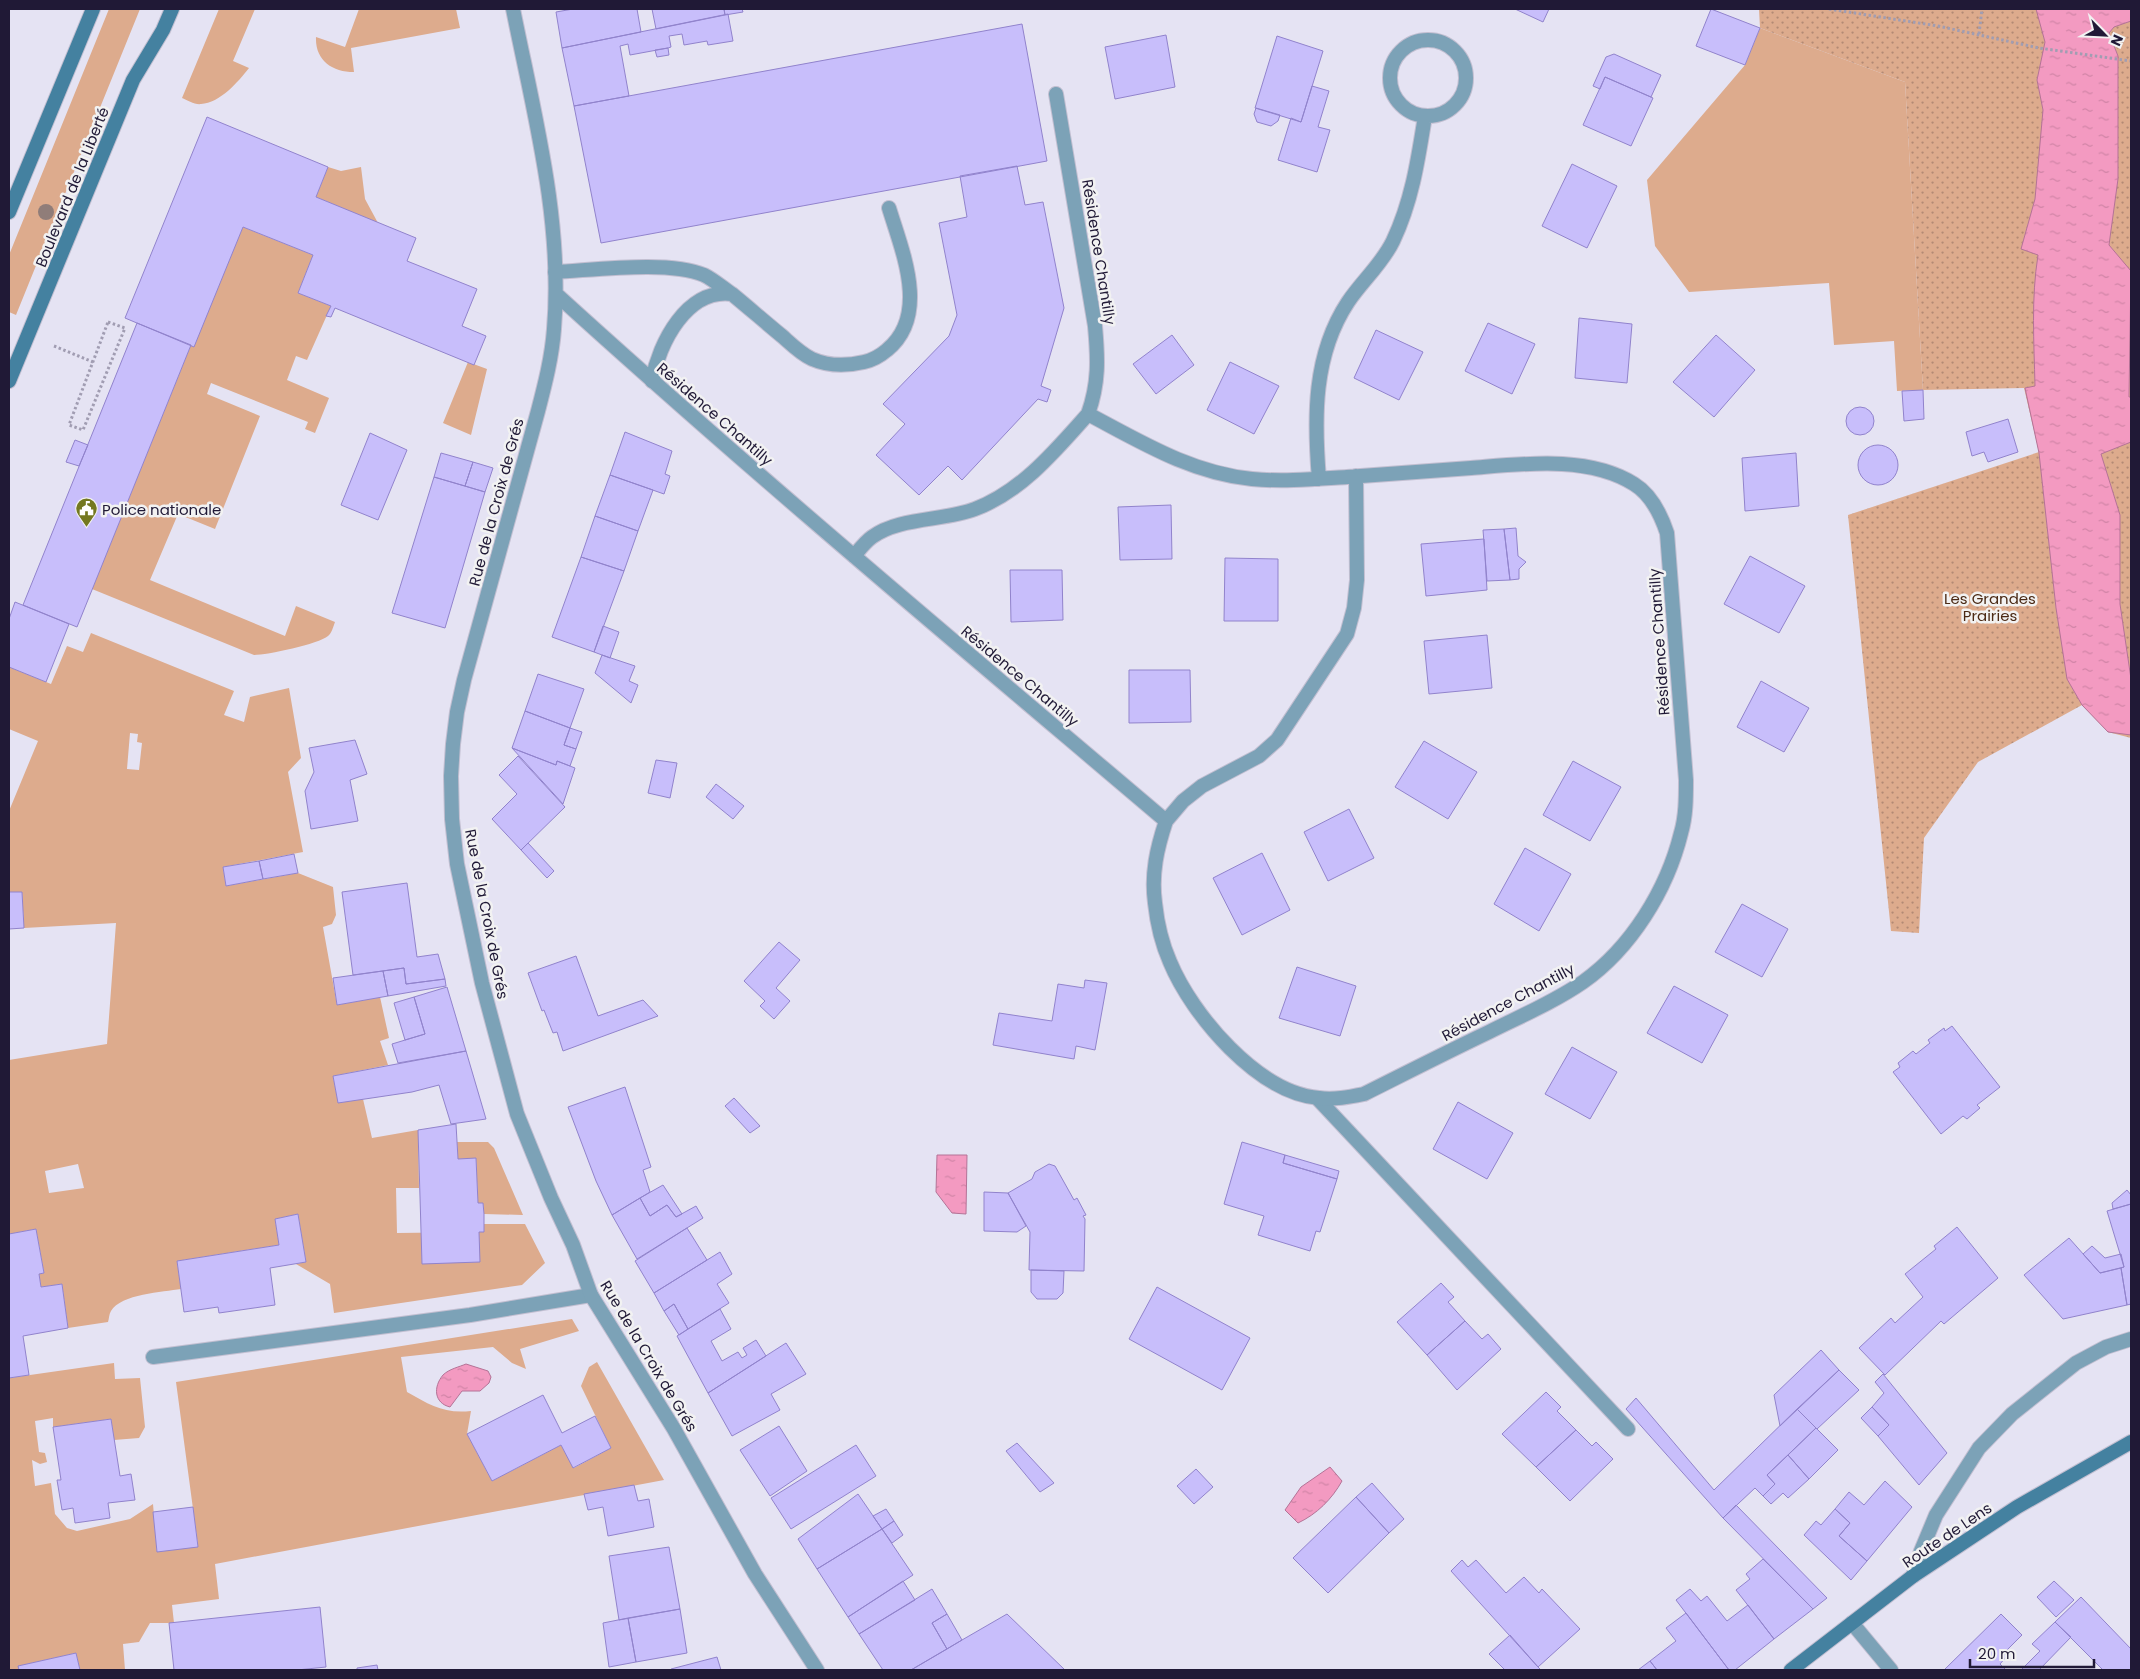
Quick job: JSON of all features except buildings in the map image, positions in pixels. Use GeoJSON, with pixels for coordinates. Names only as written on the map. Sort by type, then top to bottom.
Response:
{"type":"FeatureCollection","features":[{"type":"Feature","properties":{"kind":"main road"},"geometry":{"type":"LineString","coordinates":[[9,212],[93,9]]}},
{"type":"Feature","properties":{"kind":"main road","name":"Boulevard de la Liberté"},"geometry":{"type":"LineString","coordinates":[[9,381],[133,80],[163,30],[172,9]]}},
{"type":"Feature","properties":{"kind":"main road","name":"Route de Lens"},"geometry":{"type":"LineString","coordinates":[[1791,1670],[1913,1576],[2017,1507],[2131,1442]]}},
{"type":"Feature","properties":{"kind":"street","name":"Rue de la Croix de Grés"},"geometry":{"type":"LineString","coordinates":[[514,9],[547,180],[556,272],[554,331],[548,369],[457,712],[451,776],[452,820],[459,872],[482,983],[506,1077],[529,1144],[573,1245],[591,1295],[674,1429],[755,1574],[817,1670]]}},
{"type":"Feature","properties":{"kind":"street"},"geometry":{"type":"LineString","coordinates":[[1426,39],[1438,40],[1455,50],[1465,66],[1467,78],[1465,91],[1459,102],[1449,111],[1437,116],[1425,116],[1412,113],[1402,106],[1394,96],[1390,84],[1390,71],[1395,59],[1403,49],[1414,42],[1426,39]]}},
{"type":"Feature","properties":{"kind":"street","name":"Résidence Chantilly"},"geometry":{"type":"LineString","coordinates":[[854,556],[872,537],[886,529],[975,510],[996,499],[1015,487],[1035,470],[1088,414],[1096,394],[1098,370],[1096,326],[1056,94]]}},
{"type":"Feature","properties":{"kind":"street"},"geometry":{"type":"LineString","coordinates":[[1319,479],[1316,413],[1318,381],[1325,350],[1335,323],[1349,301],[1392,244],[1413,188],[1425,116]]}},
{"type":"Feature","properties":{"kind":"street"},"geometry":{"type":"LineString","coordinates":[[556,272],[664,267],[688,270],[703,275],[732,294],[796,348],[812,359],[830,364],[850,365],[871,361],[896,343],[904,327],[910,307],[909,283],[905,260],[889,208]]}},
{"type":"Feature","properties":{"kind":"street"},"geometry":{"type":"LineString","coordinates":[[652,381],[656,360],[662,344],[684,315],[708,296],[720,293],[732,294]]}},
{"type":"Feature","properties":{"kind":"street","name":"Résidence Chantilly"},"geometry":{"type":"LineString","coordinates":[[556,294],[652,381],[854,556],[1166,821]]}},
{"type":"Feature","properties":{"kind":"street","name":"Résidence Chantilly"},"geometry":{"type":"LineString","coordinates":[[1088,414],[1172,458],[1197,468],[1224,475],[1254,479],[1319,479],[1356,476],[1529,463],[1556,464],[1611,473],[1635,484],[1648,496],[1661,515],[1667,533],[1686,780],[1686,809],[1671,864],[1642,921],[1625,944],[1606,963],[1562,996],[1364,1094],[1340,1098],[1317,1098],[1266,1079],[1222,1041],[1199,1012],[1182,987],[1170,961],[1160,930],[1154,902],[1154,870],[1158,844],[1166,821],[1183,801],[1202,786],[1260,756],[1277,740],[1347,634],[1354,608],[1357,580],[1356,476]]}},
{"type":"Feature","properties":{"kind":"street"},"geometry":{"type":"LineString","coordinates":[[1317,1098],[1628,1430]]}},
{"type":"Feature","properties":{"kind":"street"},"geometry":{"type":"LineString","coordinates":[[153,1357],[470,1315],[591,1295]]}},
{"type":"Feature","properties":{"kind":"street"},"geometry":{"type":"LineString","coordinates":[[1913,1576],[1936,1515],[1979,1448],[2012,1414],[2076,1363],[2106,1347],[2131,1339]]}},
{"type":"Feature","properties":{"kind":"street"},"geometry":{"type":"LineString","coordinates":[[1852,1623],[1891,1670]]}},
{"type":"Feature","properties":{"kind":"path"},"geometry":{"type":"LineString","coordinates":[[1829,9],[1938,26],[2039,48],[2131,61]]}},
{"type":"Feature","properties":{"kind":"path"},"geometry":{"type":"LineString","coordinates":[[1979,34],[1982,9]]}},
{"type":"Feature","properties":{"kind":"path"},"geometry":{"type":"LineString","coordinates":[[108,322],[124,328],[83,430],[69,425],[108,322]]}},
{"type":"Feature","properties":{"kind":"green space"},"geometry":{"type":"Polygon","coordinates":[[[109,9],[140,9],[16,315],[9,312],[9,255],[109,9]]]}},
{"type":"Feature","properties":{"kind":"green space"},"geometry":{"type":"Polygon","coordinates":[[[219,9],[255,9],[233,61],[249,68],[222,96],[208,103],[196,104],[182,98],[219,9]]]}},
{"type":"Feature","properties":{"kind":"green space"},"geometry":{"type":"Polygon","coordinates":[[[359,9],[456,9],[460,28],[351,48],[354,72],[339,70],[326,63],[322,58],[316,45],[316,37],[345,47],[359,9]]]}},
{"type":"Feature","properties":{"kind":"green space","name":"Les Grandes Prairies"},"geometry":{"type":"Polygon","coordinates":[[[1759,9],[2131,9],[2131,738],[2108,732],[2082,705],[1978,762],[1924,838],[1919,933],[1891,931],[1848,515],[2039,452],[2024,388],[1923,390],[1905,82],[1760,28],[1759,9]]]}},
{"type":"Feature","properties":{"kind":"green space"},"geometry":{"type":"Polygon","coordinates":[[[1760,28],[1905,82],[1923,390],[1897,391],[1894,341],[1834,345],[1829,283],[1689,292],[1655,246],[1647,180],[1745,65],[1760,28]]]}},
{"type":"Feature","properties":{"kind":"green space"},"geometry":{"type":"Polygon","coordinates":[[[328,167],[341,171],[361,167],[365,199],[378,223],[316,197],[328,167]]]}},
{"type":"Feature","properties":{"kind":"green space"},"geometry":{"type":"Polygon","coordinates":[[[243,227],[313,255],[298,293],[331,306],[307,360],[296,356],[287,380],[329,398],[315,433],[305,429],[308,422],[211,383],[207,394],[260,416],[215,529],[178,514],[150,580],[285,636],[296,606],[335,622],[328,636],[323,639],[292,648],[254,655],[92,589],[191,345],[243,227]]]}},
{"type":"Feature","properties":{"kind":"green space"},"geometry":{"type":"Polygon","coordinates":[[[468,362],[487,369],[471,435],[443,423],[468,362]]]}},
{"type":"Feature","properties":{"kind":"green space"},"geometry":{"type":"Polygon","coordinates":[[[91,633],[234,691],[224,715],[244,722],[250,697],[289,688],[301,758],[288,772],[303,852],[223,867],[226,886],[298,873],[333,887],[336,915],[332,924],[323,927],[337,1005],[380,997],[389,1038],[380,1041],[388,1065],[333,1076],[338,1102],[363,1099],[372,1138],[418,1130],[419,1188],[396,1188],[397,1233],[479,1232],[484,1224],[525,1224],[545,1263],[522,1285],[334,1313],[330,1284],[296,1264],[306,1262],[298,1214],[275,1219],[279,1245],[177,1261],[181,1289],[133,1297],[116,1305],[110,1312],[108,1322],[68,1328],[62,1284],[41,1287],[39,1274],[44,1273],[36,1229],[9,1234],[9,1060],[107,1044],[116,923],[24,928],[22,892],[9,892],[9,811],[38,741],[9,729],[9,667],[51,684],[67,646],[83,652],[91,633]],[[130,733],[127,769],[139,770],[142,743],[137,742],[138,734],[130,733]],[[78,1164],[45,1171],[49,1193],[84,1188],[78,1164]]]}},
{"type":"Feature","properties":{"kind":"green space"},"geometry":{"type":"Polygon","coordinates":[[[457,1142],[488,1142],[494,1148],[523,1215],[484,1214],[483,1204],[478,1203],[476,1159],[458,1159],[457,1142]]]}},
{"type":"Feature","properties":{"kind":"green space"},"geometry":{"type":"Polygon","coordinates":[[[572,1319],[579,1331],[520,1349],[526,1369],[512,1363],[493,1347],[401,1357],[407,1392],[438,1408],[461,1412],[471,1411],[467,1434],[492,1481],[561,1445],[574,1468],[611,1448],[581,1386],[589,1367],[597,1362],[664,1480],[215,1564],[219,1599],[172,1605],[174,1623],[150,1623],[139,1642],[123,1644],[125,1670],[80,1670],[76,1653],[19,1666],[19,1670],[9,1670],[9,1378],[114,1363],[115,1379],[140,1378],[145,1427],[139,1438],[114,1440],[111,1419],[53,1427],[53,1418],[35,1421],[39,1452],[45,1453],[47,1462],[40,1464],[32,1460],[35,1486],[51,1483],[55,1514],[67,1528],[77,1531],[130,1519],[153,1504],[157,1551],[198,1546],[176,1382],[572,1319]]]}},
{"type":"Feature","properties":{"kind":"water"},"geometry":{"type":"Polygon","coordinates":[[[2036,9],[2131,9],[2131,21],[2114,27],[2109,33],[2118,56],[2118,179],[2109,245],[2131,271],[2129,397],[2131,397],[2131,442],[2101,454],[2120,515],[2120,604],[2131,679],[2131,735],[2108,732],[2082,705],[2067,679],[2056,608],[2039,453],[2025,388],[2035,386],[2034,304],[2038,255],[2021,249],[2035,199],[2043,110],[2037,80],[2045,42],[2036,9]]]}},
{"type":"Feature","properties":{"kind":"water"},"geometry":{"type":"Polygon","coordinates":[[[937,1155],[967,1155],[966,1214],[952,1213],[936,1192],[937,1155]]]}},
{"type":"Feature","properties":{"kind":"water"},"geometry":{"type":"Polygon","coordinates":[[[466,1364],[488,1371],[491,1377],[489,1383],[480,1391],[462,1391],[450,1407],[445,1405],[438,1398],[437,1394],[440,1380],[448,1371],[466,1364]]]}},
{"type":"Feature","properties":{"kind":"water"},"geometry":{"type":"Polygon","coordinates":[[[1330,1467],[1342,1481],[1334,1494],[1323,1505],[1298,1523],[1285,1510],[1301,1487],[1330,1467]]]}},
{"type":"Feature","properties":{"kind":"place","name":"Police nationale"},"geometry":{"type":"Point","coordinates":[86,528]}}]}
